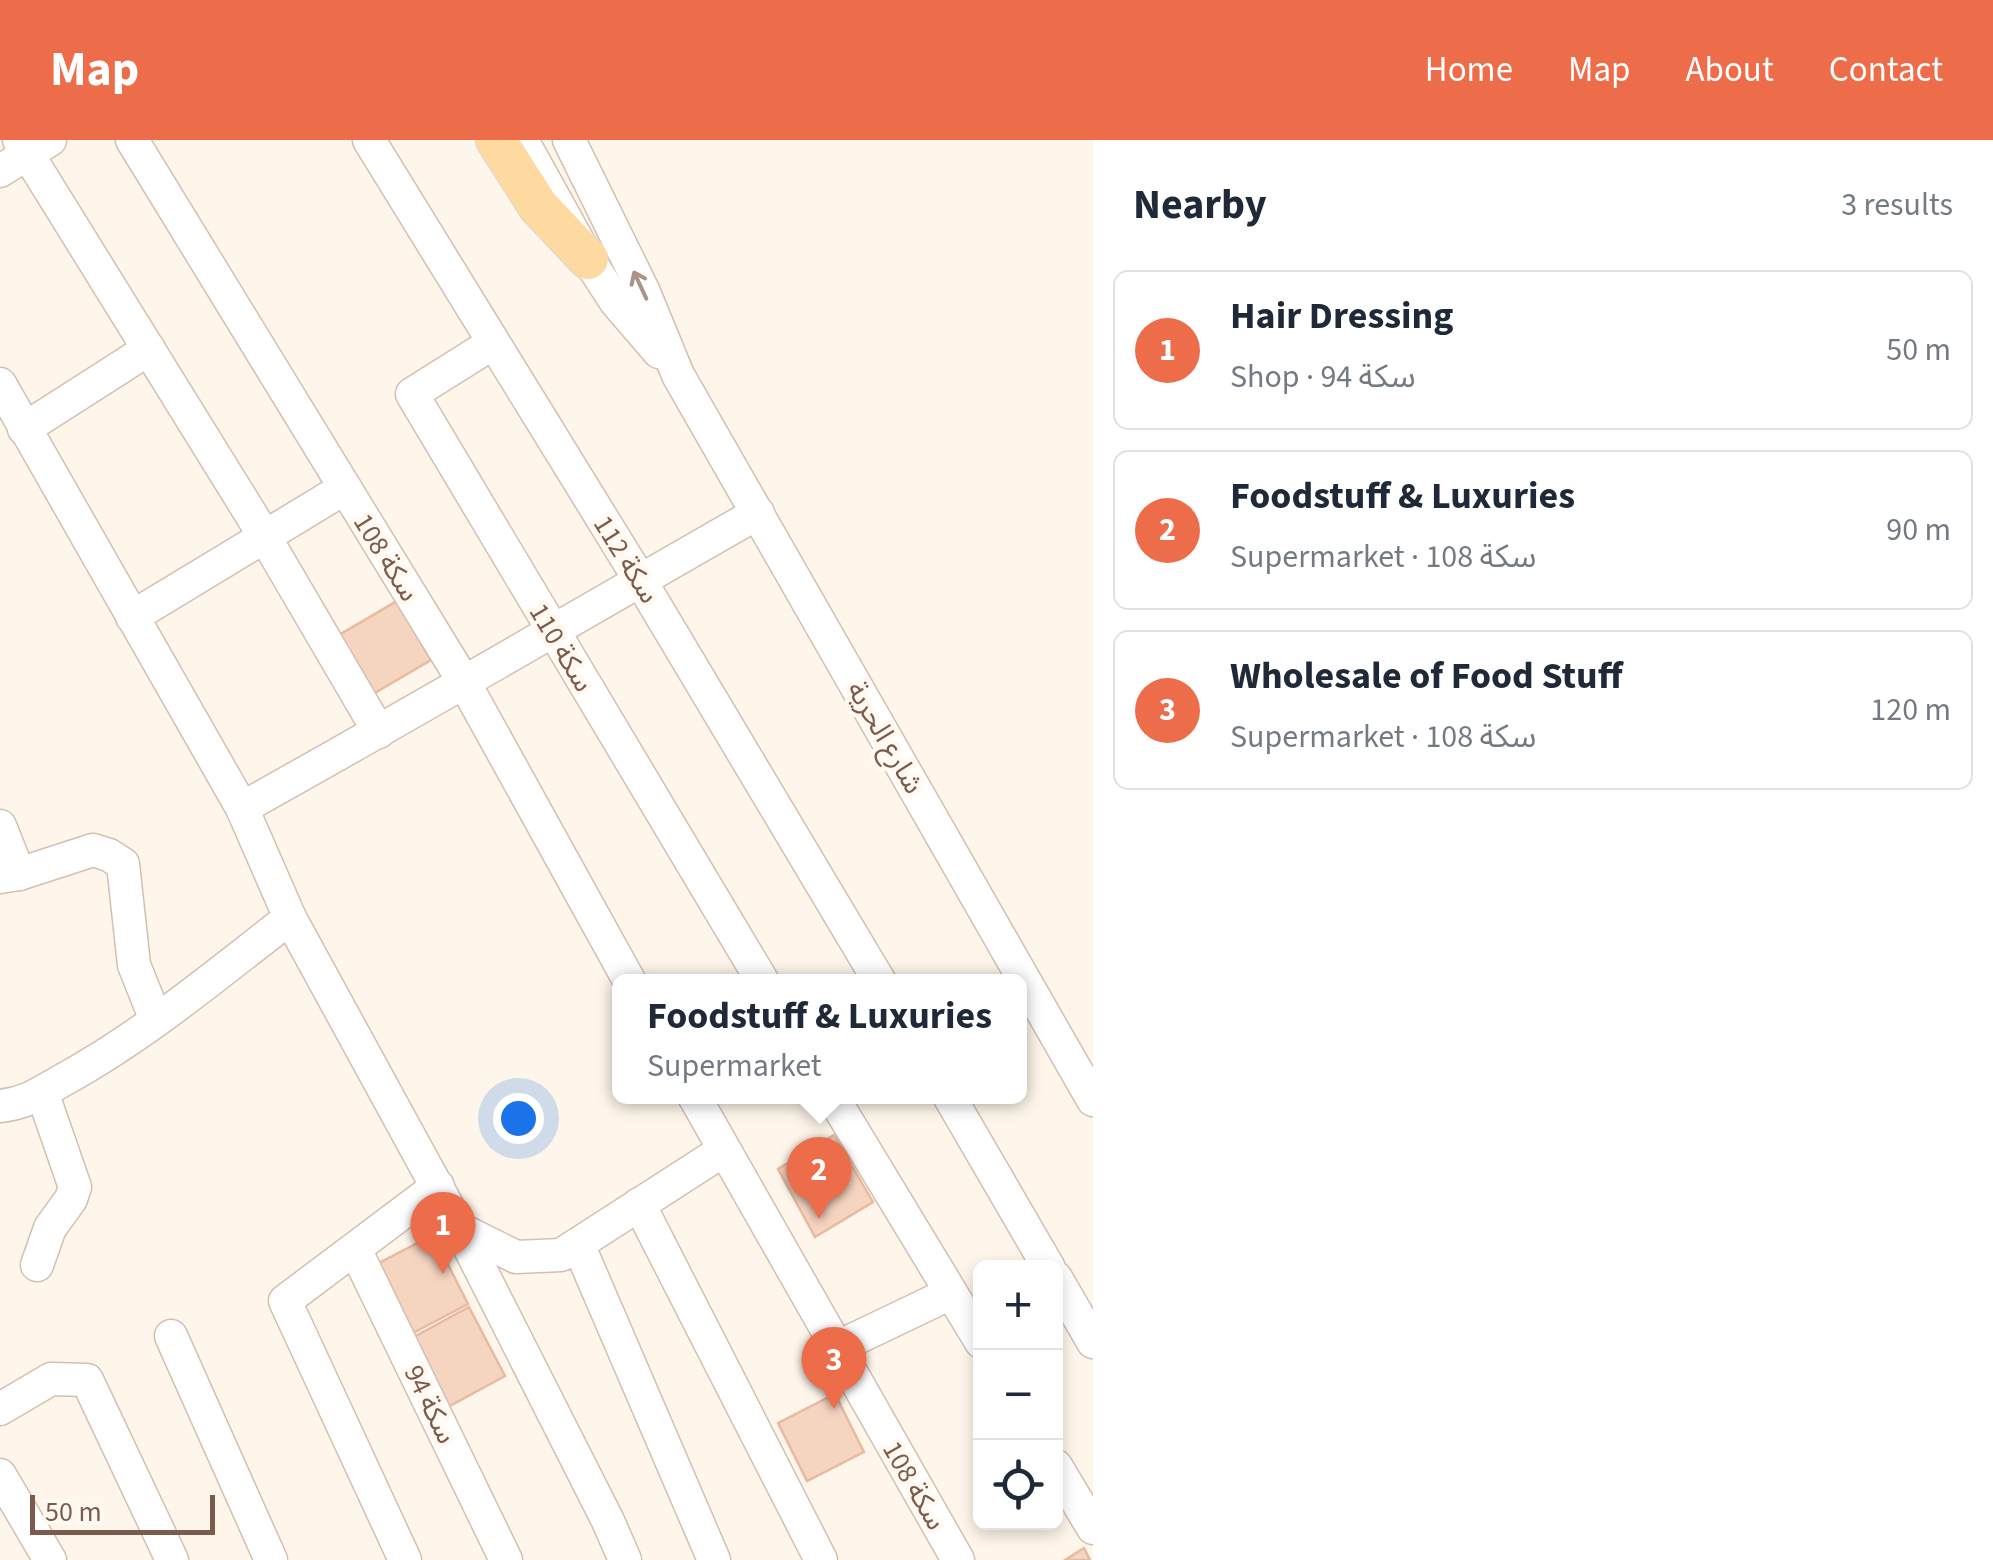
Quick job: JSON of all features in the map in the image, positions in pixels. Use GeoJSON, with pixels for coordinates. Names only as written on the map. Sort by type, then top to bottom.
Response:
{"type":"FeatureCollection","features":[{"type":"Feature","properties":{"kind":"main road"},"geometry":{"type":"LineString","coordinates":[[496,140],[538,206],[588,258]]}},
{"type":"Feature","properties":{"kind":"street","name":"سكة 108"},"geometry":{"type":"LineString","coordinates":[[132,140],[464,682],[626,974]]}},
{"type":"Feature","properties":{"kind":"street","name":"سكة 112"},"geometry":{"type":"LineString","coordinates":[[370,140],[875,974]]}},
{"type":"Feature","properties":{"kind":"street","name":"شارع الحرية"},"geometry":{"type":"LineString","coordinates":[[522,140],[616,302],[678,374]]}},
{"type":"Feature","properties":{"kind":"street","name":"شارع الحرية"},"geometry":{"type":"LineString","coordinates":[[569,140],[643,290],[678,374],[1021,974]]}},
{"type":"Feature","properties":{"kind":"street"},"geometry":{"type":"LineString","coordinates":[[24,152],[265,536],[379,732]]}},
{"type":"Feature","properties":{"kind":"street","name":"سكة 110"},"geometry":{"type":"LineString","coordinates":[[493,343],[412,394],[758,974]]}},
{"type":"Feature","properties":{"kind":"street"},"geometry":{"type":"LineString","coordinates":[[24,428],[148,350]]}},
{"type":"Feature","properties":{"kind":"street"},"geometry":{"type":"LineString","coordinates":[[0,384],[242,808],[290,918],[438,1186],[625,1560]]}},
{"type":"Feature","properties":{"kind":"street"},"geometry":{"type":"LineString","coordinates":[[132,617],[345,488]]}},
{"type":"Feature","properties":{"kind":"street"},"geometry":{"type":"LineString","coordinates":[[242,808],[758,513]]}},
{"type":"Feature","properties":{"kind":"street"},"geometry":{"type":"LineString","coordinates":[[0,826],[10,875],[93,850],[123,864],[134,965],[156,1020]]}},
{"type":"Feature","properties":{"kind":"street"},"geometry":{"type":"LineString","coordinates":[[0,1106],[21,1104],[93,1064],[290,918]]}},
{"type":"Feature","properties":{"kind":"street","name":"شارع الحرية"},"geometry":{"type":"LineString","coordinates":[[1027,984],[1093,1100]]}},
{"type":"Feature","properties":{"kind":"street"},"geometry":{"type":"LineString","coordinates":[[36,1265],[50,1228],[75,1187],[42,1092]]}},
{"type":"Feature","properties":{"kind":"street","name":"سكة 108"},"geometry":{"type":"LineString","coordinates":[[698,1104],[958,1560]]}},
{"type":"Feature","properties":{"kind":"street"},"geometry":{"type":"LineString","coordinates":[[837,1104],[973,1330]]}},
{"type":"Feature","properties":{"kind":"street"},"geometry":{"type":"LineString","coordinates":[[954,1104],[1045,1260]]}},
{"type":"Feature","properties":{"kind":"street"},"geometry":{"type":"LineString","coordinates":[[460,1229],[516,1257],[561,1254],[724,1150]]}},
{"type":"Feature","properties":{"kind":"street"},"geometry":{"type":"LineString","coordinates":[[405,1560],[285,1301],[438,1186]]}},
{"type":"Feature","properties":{"kind":"street"},"geometry":{"type":"LineString","coordinates":[[639,1204],[821,1560]]}},
{"type":"Feature","properties":{"kind":"street"},"geometry":{"type":"LineString","coordinates":[[578,1244],[714,1560]]}},
{"type":"Feature","properties":{"kind":"street","name":"سكة 94"},"geometry":{"type":"LineString","coordinates":[[354,1249],[506,1560]]}},
{"type":"Feature","properties":{"kind":"street"},"geometry":{"type":"LineString","coordinates":[[1063,1290],[1093,1342]]}},
{"type":"Feature","properties":{"kind":"street"},"geometry":{"type":"LineString","coordinates":[[836,1348],[951,1293]]}},
{"type":"Feature","properties":{"kind":"street"},"geometry":{"type":"LineString","coordinates":[[171,1336],[271,1560]]}},
{"type":"Feature","properties":{"kind":"street"},"geometry":{"type":"LineString","coordinates":[[0,1409],[51,1379],[87,1380],[172,1560]]}},
{"type":"Feature","properties":{"kind":"street"},"geometry":{"type":"LineString","coordinates":[[0,1475],[50,1560]]}},
{"type":"Feature","properties":{"kind":"street"},"geometry":{"type":"LineString","coordinates":[[1063,1478],[1093,1528]]}},
{"type":"Feature","properties":{"kind":"building"},"geometry":{"type":"Polygon","coordinates":[[[397,601],[431,660],[373,694],[339,635],[397,601]]]}},
{"type":"Feature","properties":{"kind":"building"},"geometry":{"type":"Polygon","coordinates":[[[834,1135],[873,1202],[815,1237],[778,1169],[834,1135]]]}},
{"type":"Feature","properties":{"kind":"building"},"geometry":{"type":"Polygon","coordinates":[[[433,1235],[468,1304],[409,1335],[375,1265],[433,1235]]]}},
{"type":"Feature","properties":{"kind":"building"},"geometry":{"type":"Polygon","coordinates":[[[469,1307],[505,1376],[446,1408],[412,1338],[469,1307]]]}},
{"type":"Feature","properties":{"kind":"building"},"geometry":{"type":"Polygon","coordinates":[[[835,1394],[864,1452],[807,1481],[778,1423],[835,1394]]]}},
{"type":"Feature","properties":{"kind":"building"},"geometry":{"type":"Polygon","coordinates":[[[1084,1548],[1090,1560],[1065,1560],[1084,1548]]]}},
{"type":"Feature","properties":{"kind":"place","name":"Foodstuff & Luxuries"},"geometry":{"type":"Point","coordinates":[819,1219]}},
{"type":"Feature","properties":{"kind":"place","name":"Hair Dressing"},"geometry":{"type":"Point","coordinates":[443,1274]}},
{"type":"Feature","properties":{"kind":"place","name":"Wholesale of Food Stuff"},"geometry":{"type":"Point","coordinates":[834,1409]}}]}
